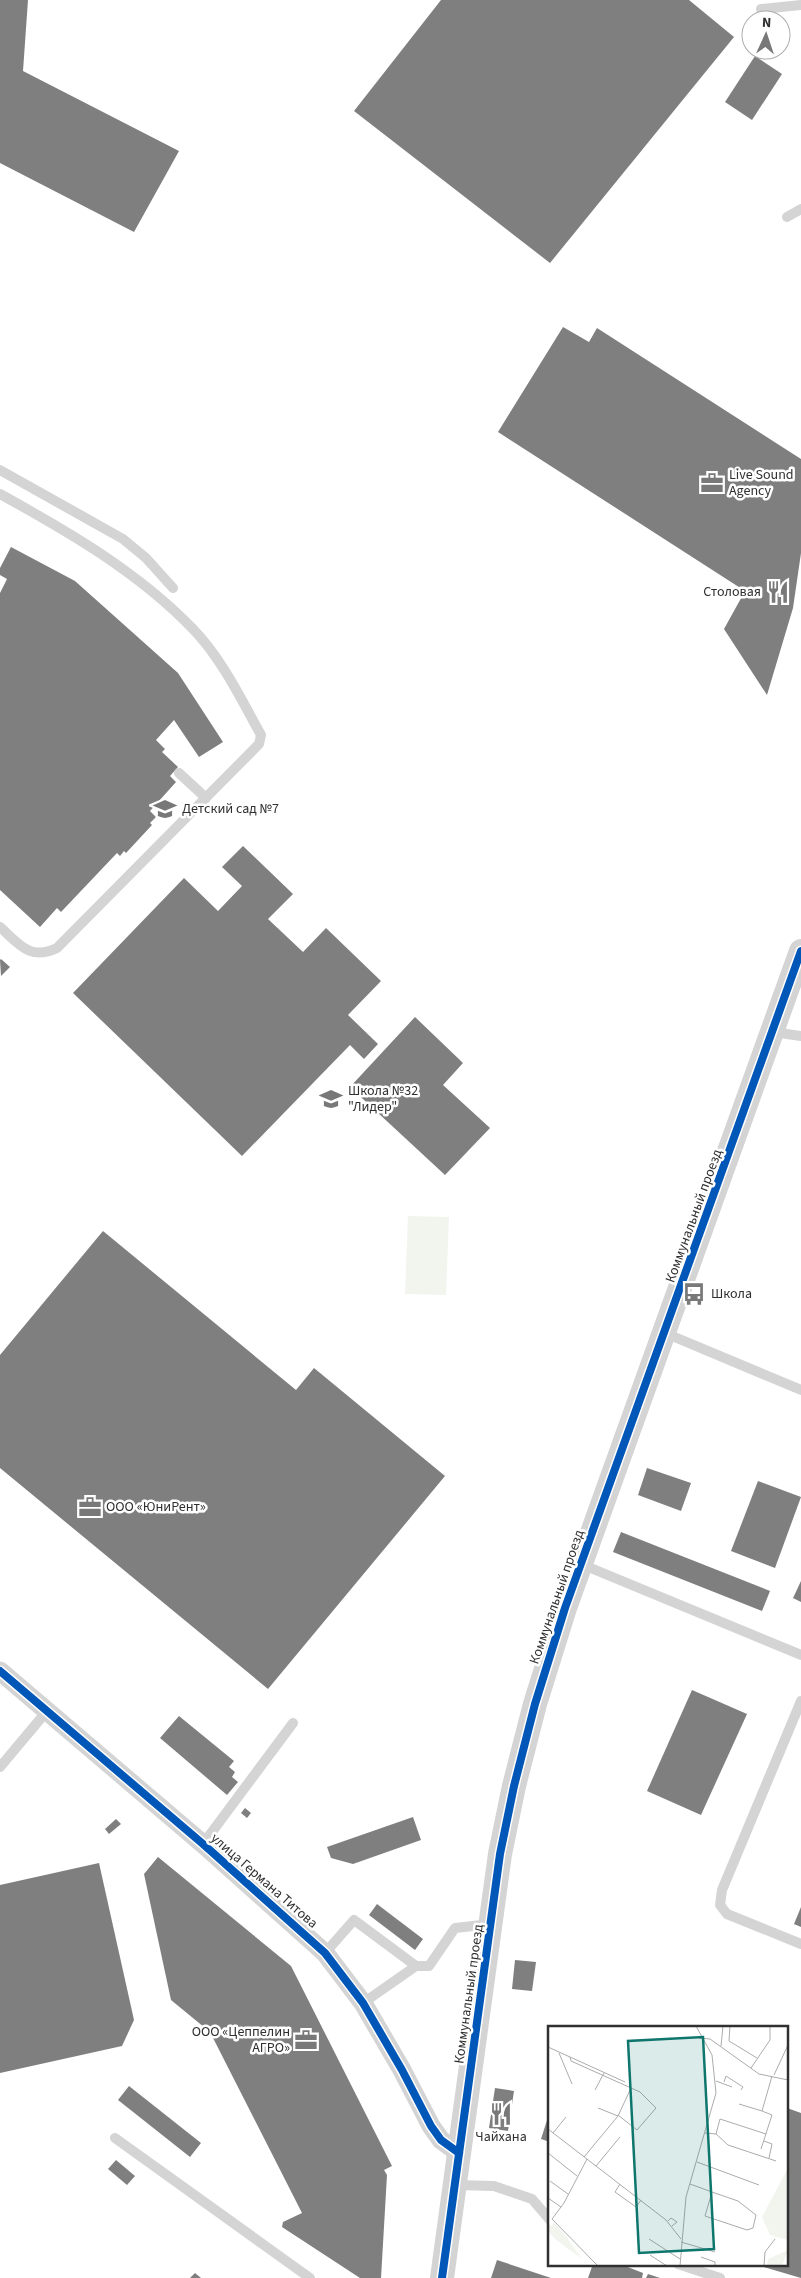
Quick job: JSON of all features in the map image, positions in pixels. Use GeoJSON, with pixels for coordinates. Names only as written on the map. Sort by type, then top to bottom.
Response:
{"type":"FeatureCollection","features":[{"type":"Feature","properties":{"kind":"street","name":"Коммунальный проезд"},"geometry":{"type":"LineString","coordinates":[[442,2278],[500,1854],[530,1722],[581,1564],[801,951]]}},
{"type":"Feature","properties":{"kind":"street","name":"улица Германа Титова"},"geometry":{"type":"LineString","coordinates":[[0,1671],[203,1844],[326,1953],[363,2003],[440,2140],[459,2153]]}},
{"type":"Feature","properties":{"kind":"lane"},"geometry":{"type":"LineString","coordinates":[[761,9],[801,5]]}},
{"type":"Feature","properties":{"kind":"lane"},"geometry":{"type":"LineString","coordinates":[[787,217],[801,209]]}},
{"type":"Feature","properties":{"kind":"lane"},"geometry":{"type":"LineString","coordinates":[[0,470],[123,539],[146,558],[173,588]]}},
{"type":"Feature","properties":{"kind":"lane"},"geometry":{"type":"LineString","coordinates":[[0,927],[24,950],[34,953],[48,953],[57,948],[260,744],[261,740],[261,735],[230,678],[194,630],[140,582],[100,552],[1,497]]}},
{"type":"Feature","properties":{"kind":"lane"},"geometry":{"type":"LineString","coordinates":[[179,773],[206,798]]}},
{"type":"Feature","properties":{"kind":"lane"},"geometry":{"type":"LineString","coordinates":[[773,1032],[801,1036]]}},
{"type":"Feature","properties":{"kind":"lane"},"geometry":{"type":"LineString","coordinates":[[665,1333],[801,1390]]}},
{"type":"Feature","properties":{"kind":"lane"},"geometry":{"type":"LineString","coordinates":[[581,1564],[801,1655]]}},
{"type":"Feature","properties":{"kind":"lane"},"geometry":{"type":"LineString","coordinates":[[801,1701],[722,1890],[720,1904],[727,1914],[801,1944]]}},
{"type":"Feature","properties":{"kind":"lane"},"geometry":{"type":"LineString","coordinates":[[0,1767],[47,1711]]}},
{"type":"Feature","properties":{"kind":"lane"},"geometry":{"type":"LineString","coordinates":[[203,1844],[293,1723]]}},
{"type":"Feature","properties":{"kind":"lane"},"geometry":{"type":"LineString","coordinates":[[326,1953],[354,1920],[416,1966]]}},
{"type":"Feature","properties":{"kind":"lane"},"geometry":{"type":"LineString","coordinates":[[363,2003],[416,1966],[429,1966],[455,1928],[491,1924]]}},
{"type":"Feature","properties":{"kind":"lane"},"geometry":{"type":"LineString","coordinates":[[115,2138],[310,2278]]}},
{"type":"Feature","properties":{"kind":"lane"},"geometry":{"type":"LineString","coordinates":[[456,2185],[494,2186],[532,2199],[548,2218]]}},
{"type":"Feature","properties":{"kind":"lane"},"geometry":{"type":"LineString","coordinates":[[684,2266],[720,2278]]}},
{"type":"Feature","properties":{"kind":"shaded area"},"geometry":{"type":"Polygon","coordinates":[[[408,1216],[449,1217],[446,1295],[405,1294],[408,1216]]]}},
{"type":"Feature","properties":{"kind":"building"},"geometry":{"type":"Polygon","coordinates":[[[0,0],[28,0],[23,71],[179,151],[134,232],[0,163],[0,0]]]}},
{"type":"Feature","properties":{"kind":"building"},"geometry":{"type":"Polygon","coordinates":[[[441,0],[689,0],[734,37],[550,263],[354,111],[441,0]]]}},
{"type":"Feature","properties":{"kind":"building"},"geometry":{"type":"Polygon","coordinates":[[[752,60],[761,60],[782,74],[752,120],[725,102],[752,60]]]}},
{"type":"Feature","properties":{"kind":"building"},"geometry":{"type":"Polygon","coordinates":[[[563,327],[589,342],[597,328],[801,459],[801,553],[793,608],[767,695],[724,629],[745,591],[498,432],[563,327]]]}},
{"type":"Feature","properties":{"kind":"building"},"geometry":{"type":"Polygon","coordinates":[[[11,547],[75,581],[178,673],[223,742],[199,757],[174,720],[156,740],[165,749],[162,752],[178,767],[170,776],[176,782],[150,811],[156,817],[150,823],[152,825],[126,853],[124,851],[120,856],[117,853],[61,912],[57,908],[40,927],[0,890],[0,593],[7,579],[0,575],[0,568],[11,547]]]}},
{"type":"Feature","properties":{"kind":"building"},"geometry":{"type":"Polygon","coordinates":[[[243,846],[293,894],[268,919],[303,952],[326,928],[381,981],[348,1015],[378,1044],[364,1059],[350,1045],[242,1156],[73,993],[184,878],[218,911],[242,886],[222,867],[243,846]]]}},
{"type":"Feature","properties":{"kind":"building"},"geometry":{"type":"Polygon","coordinates":[[[0,960],[10,967],[1,976],[0,960]]]}},
{"type":"Feature","properties":{"kind":"building"},"geometry":{"type":"Polygon","coordinates":[[[415,1017],[463,1063],[443,1085],[490,1128],[445,1175],[350,1087],[415,1017]]]}},
{"type":"Feature","properties":{"kind":"building"},"geometry":{"type":"Polygon","coordinates":[[[103,1231],[296,1390],[314,1368],[445,1476],[268,1689],[0,1468],[0,1355],[103,1231]]]}},
{"type":"Feature","properties":{"kind":"building"},"geometry":{"type":"Polygon","coordinates":[[[647,1468],[691,1483],[681,1511],[638,1495],[647,1468]]]}},
{"type":"Feature","properties":{"kind":"building"},"geometry":{"type":"Polygon","coordinates":[[[758,1481],[801,1497],[775,1568],[731,1551],[758,1481]]]}},
{"type":"Feature","properties":{"kind":"building"},"geometry":{"type":"Polygon","coordinates":[[[621,1532],[770,1591],[762,1611],[613,1552],[621,1532]]]}},
{"type":"Feature","properties":{"kind":"building"},"geometry":{"type":"Polygon","coordinates":[[[801,1581],[801,1602],[793,1598],[801,1581]]]}},
{"type":"Feature","properties":{"kind":"building"},"geometry":{"type":"Polygon","coordinates":[[[692,1690],[747,1714],[701,1815],[647,1791],[692,1690]]]}},
{"type":"Feature","properties":{"kind":"building"},"geometry":{"type":"Polygon","coordinates":[[[179,1716],[234,1761],[229,1767],[235,1772],[232,1777],[238,1782],[227,1795],[160,1738],[179,1716]]]}},
{"type":"Feature","properties":{"kind":"building"},"geometry":{"type":"Polygon","coordinates":[[[245,1808],[251,1813],[247,1818],[241,1813],[245,1808]]]}},
{"type":"Feature","properties":{"kind":"building"},"geometry":{"type":"Polygon","coordinates":[[[413,1817],[421,1840],[353,1864],[331,1858],[327,1847],[413,1817]]]}},
{"type":"Feature","properties":{"kind":"building"},"geometry":{"type":"Polygon","coordinates":[[[116,1819],[121,1824],[109,1834],[105,1829],[116,1819]]]}},
{"type":"Feature","properties":{"kind":"building"},"geometry":{"type":"Polygon","coordinates":[[[158,1857],[291,1966],[392,2166],[384,2170],[387,2175],[381,2278],[360,2278],[282,2227],[283,2222],[302,2213],[210,2032],[171,2000],[144,1874],[158,1857]]]}},
{"type":"Feature","properties":{"kind":"building"},"geometry":{"type":"Polygon","coordinates":[[[99,1863],[134,2020],[122,2046],[0,2073],[0,1885],[99,1863]]]}},
{"type":"Feature","properties":{"kind":"building"},"geometry":{"type":"Polygon","coordinates":[[[377,1904],[423,1939],[415,1950],[369,1915],[377,1904]]]}},
{"type":"Feature","properties":{"kind":"building"},"geometry":{"type":"Polygon","coordinates":[[[801,1907],[801,1927],[794,1924],[801,1907]]]}},
{"type":"Feature","properties":{"kind":"building"},"geometry":{"type":"Polygon","coordinates":[[[515,1960],[536,1962],[532,1991],[512,1989],[515,1960]]]}},
{"type":"Feature","properties":{"kind":"building"},"geometry":{"type":"Polygon","coordinates":[[[129,2086],[201,2143],[190,2157],[118,2100],[129,2086]]]}},
{"type":"Feature","properties":{"kind":"building"},"geometry":{"type":"Polygon","coordinates":[[[495,2088],[514,2091],[508,2131],[489,2128],[495,2088]]]}},
{"type":"Feature","properties":{"kind":"building"},"geometry":{"type":"Polygon","coordinates":[[[788,2108],[801,2113],[801,2278],[760,2266],[788,2266],[788,2108]]]}},
{"type":"Feature","properties":{"kind":"building"},"geometry":{"type":"Polygon","coordinates":[[[548,2117],[548,2141],[541,2139],[548,2117]]]}},
{"type":"Feature","properties":{"kind":"building"},"geometry":{"type":"Polygon","coordinates":[[[116,2160],[135,2176],[127,2185],[108,2169],[116,2160]]]}},
{"type":"Feature","properties":{"kind":"building"},"geometry":{"type":"Polygon","coordinates":[[[497,2260],[551,2278],[491,2278],[497,2260]]]}},
{"type":"Feature","properties":{"kind":"building"},"geometry":{"type":"Polygon","coordinates":[[[592,2266],[625,2266],[643,2273],[642,2278],[588,2278],[592,2266]]]}},
{"type":"Feature","properties":{"kind":"building"},"geometry":{"type":"Polygon","coordinates":[[[195,2273],[201,2278],[190,2278],[195,2273]]]}},
{"type":"Feature","properties":{"kind":"building"},"geometry":{"type":"Polygon","coordinates":[[[648,2274],[660,2278],[646,2278],[648,2274]]]}},
{"type":"Feature","properties":{"kind":"cycle path"},"geometry":{"type":"LineString","coordinates":[[442,2278],[500,1854],[514,1786],[535,1704],[565,1608],[801,951]]}},
{"type":"Feature","properties":{"kind":"cycle path"},"geometry":{"type":"LineString","coordinates":[[0,1671],[203,1844],[325,1953],[363,2003],[402,2070],[431,2126],[441,2140],[459,2153]]}},
{"type":"Feature","properties":{"kind":"place","name":"Live Sound Agency"},"geometry":{"type":"Point","coordinates":[712,483]}},
{"type":"Feature","properties":{"kind":"place","name":"Столовая"},"geometry":{"type":"Point","coordinates":[778,592]}},
{"type":"Feature","properties":{"kind":"place","name":"Детский сад №7"},"geometry":{"type":"Point","coordinates":[165,809]}},
{"type":"Feature","properties":{"kind":"place","name":"Школа №32 \"Лидер\""},"geometry":{"type":"Point","coordinates":[331,1099]}},
{"type":"Feature","properties":{"kind":"place","name":"Школа"},"geometry":{"type":"Point","coordinates":[694,1294]}},
{"type":"Feature","properties":{"kind":"place","name":"ООО «ЮниРент»"},"geometry":{"type":"Point","coordinates":[90,1507]}},
{"type":"Feature","properties":{"kind":"place","name":"ООО «Цеппелин АГРО»"},"geometry":{"type":"Point","coordinates":[306,2040]}},
{"type":"Feature","properties":{"kind":"place","name":"Чайхана"},"geometry":{"type":"Point","coordinates":[501,2114]}}]}
